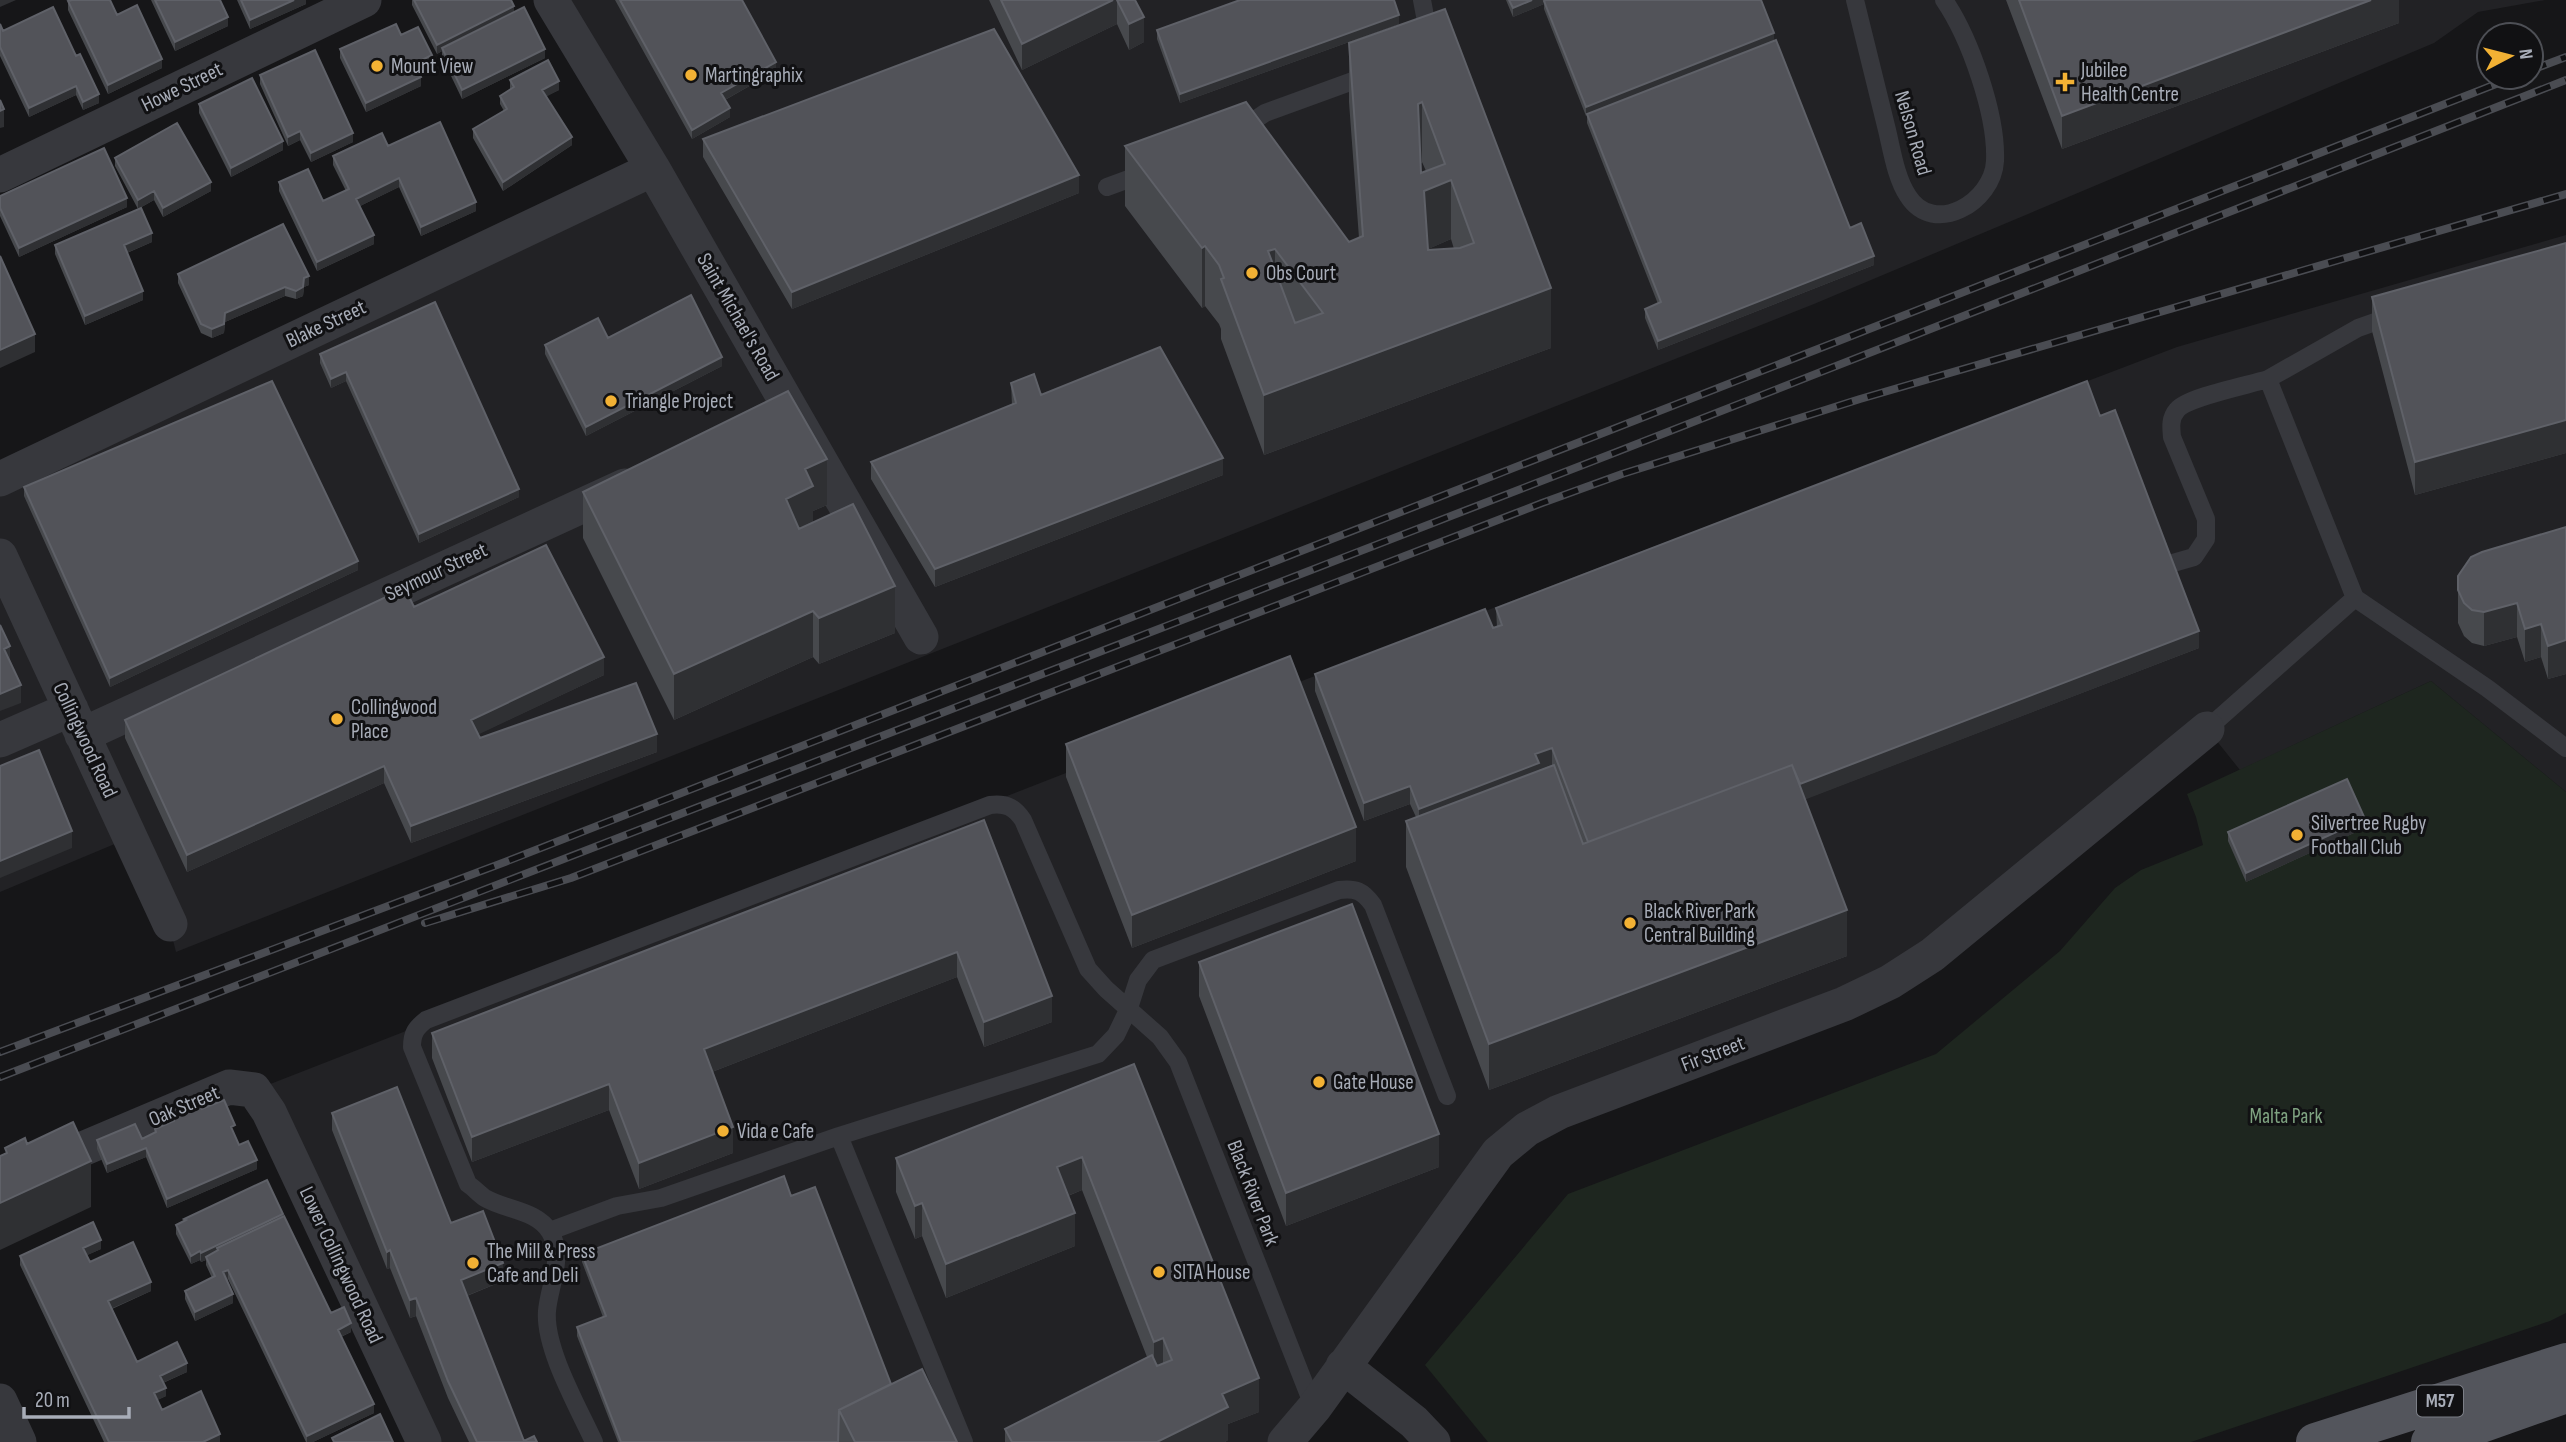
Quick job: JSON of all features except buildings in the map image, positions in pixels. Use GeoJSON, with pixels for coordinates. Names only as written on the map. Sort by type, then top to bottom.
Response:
{"type":"FeatureCollection","features":[{"type":"Feature","properties":{"kind":"main road","name":"M57"},"geometry":{"type":"LineString","coordinates":[[2315,1442],[2566,1362]]}},
{"type":"Feature","properties":{"kind":"main road","name":"M57"},"geometry":{"type":"LineString","coordinates":[[2430,1442],[2566,1394]]}},
{"type":"Feature","properties":{"kind":"street","name":"Howe Street"},"geometry":{"type":"LineString","coordinates":[[0,175],[364,0]]}},
{"type":"Feature","properties":{"kind":"street","name":"Saint Michael's Road"},"geometry":{"type":"LineString","coordinates":[[551,0],[653,169],[778,416],[921,637]]}},
{"type":"Feature","properties":{"kind":"street","name":"Blake Street"},"geometry":{"type":"LineString","coordinates":[[0,479],[653,169]]}},
{"type":"Feature","properties":{"kind":"street","name":"Seymour Street"},"geometry":{"type":"LineString","coordinates":[[0,740],[77,722],[652,474]]}},
{"type":"Feature","properties":{"kind":"street","name":"Collingwood Road"},"geometry":{"type":"LineString","coordinates":[[0,556],[170,924]]}},
{"type":"Feature","properties":{"kind":"street","name":"Fir Street"},"geometry":{"type":"LineString","coordinates":[[1285,1442],[1314,1408],[1498,1153],[1527,1129],[1559,1112],[1844,1004],[1890,982],[1932,955],[2207,729]]}},
{"type":"Feature","properties":{"kind":"street","name":"Oak Street"},"geometry":{"type":"LineString","coordinates":[[0,1184],[229,1087],[254,1090]]}},
{"type":"Feature","properties":{"kind":"street","name":"Lower Collingwood Road"},"geometry":{"type":"LineString","coordinates":[[254,1090],[269,1112],[424,1442]]}},
{"type":"Feature","properties":{"kind":"street"},"geometry":{"type":"LineString","coordinates":[[1343,1366],[1414,1422],[1433,1442]]}},
{"type":"Feature","properties":{"kind":"street"},"geometry":{"type":"LineString","coordinates":[[0,1401],[19,1442]]}},
{"type":"Feature","properties":{"kind":"lane"},"geometry":{"type":"LineString","coordinates":[[1422,0],[1430,34],[1425,51]]}},
{"type":"Feature","properties":{"kind":"lane","name":"Nelson Road"},"geometry":{"type":"LineString","coordinates":[[1855,0],[1896,165],[1908,197],[1926,212],[1945,215],[1972,204],[1988,187],[1995,163],[1993,130],[1977,68],[1944,0]]}},
{"type":"Feature","properties":{"kind":"lane"},"geometry":{"type":"LineString","coordinates":[[1224,141],[1265,113],[1392,67]]}},
{"type":"Feature","properties":{"kind":"lane"},"geometry":{"type":"LineString","coordinates":[[1107,187],[1163,167]]}},
{"type":"Feature","properties":{"kind":"lane"},"geometry":{"type":"LineString","coordinates":[[2173,563],[2194,557],[2206,539],[2206,519],[2172,437],[2170,423],[2177,410],[2189,402],[2268,379],[2358,328],[2407,312]]}},
{"type":"Feature","properties":{"kind":"lane"},"geometry":{"type":"LineString","coordinates":[[2268,379],[2355,598],[2487,688],[2566,748]]}},
{"type":"Feature","properties":{"kind":"lane"},"geometry":{"type":"LineString","coordinates":[[2207,729],[2355,598]]}},
{"type":"Feature","properties":{"kind":"lane","name":"Black River Park"},"geometry":{"type":"LineString","coordinates":[[550,1231],[537,1220],[485,1198],[468,1184],[412,1047],[412,1037],[417,1027],[426,1020],[990,805],[1003,804],[1016,809],[1023,820],[1088,969],[1106,989],[1160,1037],[1178,1062],[1314,1408]]}},
{"type":"Feature","properties":{"kind":"lane"},"geometry":{"type":"LineString","coordinates":[[594,1442],[551,1345],[547,1313],[557,1247],[550,1231],[617,1206],[678,1193],[839,1136],[1098,1054],[1116,1035],[1129,1008],[1138,979],[1153,960],[1339,890],[1353,888],[1365,894],[1373,905],[1447,1097]]}},
{"type":"Feature","properties":{"kind":"lane"},"geometry":{"type":"LineString","coordinates":[[839,1136],[964,1442]]}},
{"type":"Feature","properties":{"kind":"shaded area"},"geometry":{"type":"Polygon","coordinates":[[[551,0],[2545,0],[2478,12],[2434,43],[1814,304],[176,952],[169,924],[129,838],[0,892],[0,479],[653,169],[551,0]]]}},
{"type":"Feature","properties":{"kind":"shaded area"},"geometry":{"type":"Polygon","coordinates":[[[2566,235],[2566,792],[2431,681],[2240,770],[2208,730],[1932,955],[1527,1129],[1285,1442],[424,1442],[255,1090],[1286,687],[2177,347],[2566,235]]]}},
{"type":"Feature","properties":{"kind":"green space","name":"Malta Park"},"geometry":{"type":"Polygon","coordinates":[[[2431,681],[2566,792],[2566,1313],[2550,1321],[2191,1442],[1488,1442],[1425,1365],[1568,1194],[1936,1054],[2060,951],[2115,888],[2141,870],[2203,845],[2187,794],[2431,681]]]}},
{"type":"Feature","properties":{"kind":"railway"},"geometry":{"type":"LineString","coordinates":[[2545,65],[2566,57]]}},
{"type":"Feature","properties":{"kind":"railway"},"geometry":{"type":"LineString","coordinates":[[0,1077],[1619,451],[2566,80]]}},
{"type":"Feature","properties":{"kind":"railway"},"geometry":{"type":"LineString","coordinates":[[0,1052],[505,862],[2478,91]]}},
{"type":"Feature","properties":{"kind":"railway"},"geometry":{"type":"LineString","coordinates":[[425,923],[571,878],[1622,474],[1860,399],[2566,194]]}},
{"type":"Feature","properties":{"kind":"place","name":"Mount View"},"geometry":{"type":"Point","coordinates":[377,66]}},
{"type":"Feature","properties":{"kind":"place","name":"Martingraphix"},"geometry":{"type":"Point","coordinates":[691,75]}},
{"type":"Feature","properties":{"kind":"place","name":"Jubilee Health Centre"},"geometry":{"type":"Point","coordinates":[2065,82]}},
{"type":"Feature","properties":{"kind":"place","name":"Obs Court"},"geometry":{"type":"Point","coordinates":[1252,273]}},
{"type":"Feature","properties":{"kind":"place","name":"Triangle Project"},"geometry":{"type":"Point","coordinates":[611,401]}},
{"type":"Feature","properties":{"kind":"place","name":"Collingwood Place"},"geometry":{"type":"Point","coordinates":[337,719]}},
{"type":"Feature","properties":{"kind":"place","name":"Silvertree Rugby Football Club"},"geometry":{"type":"Point","coordinates":[2297,835]}},
{"type":"Feature","properties":{"kind":"place","name":"Black River Park Central Building"},"geometry":{"type":"Point","coordinates":[1630,923]}},
{"type":"Feature","properties":{"kind":"place","name":"Gate House"},"geometry":{"type":"Point","coordinates":[1319,1082]}},
{"type":"Feature","properties":{"kind":"place","name":"Vida e Cafe"},"geometry":{"type":"Point","coordinates":[723,1131]}},
{"type":"Feature","properties":{"kind":"place","name":"The Mill & Press Cafe and Deli"},"geometry":{"type":"Point","coordinates":[473,1263]}},
{"type":"Feature","properties":{"kind":"place","name":"SITA House"},"geometry":{"type":"Point","coordinates":[1159,1272]}}]}
